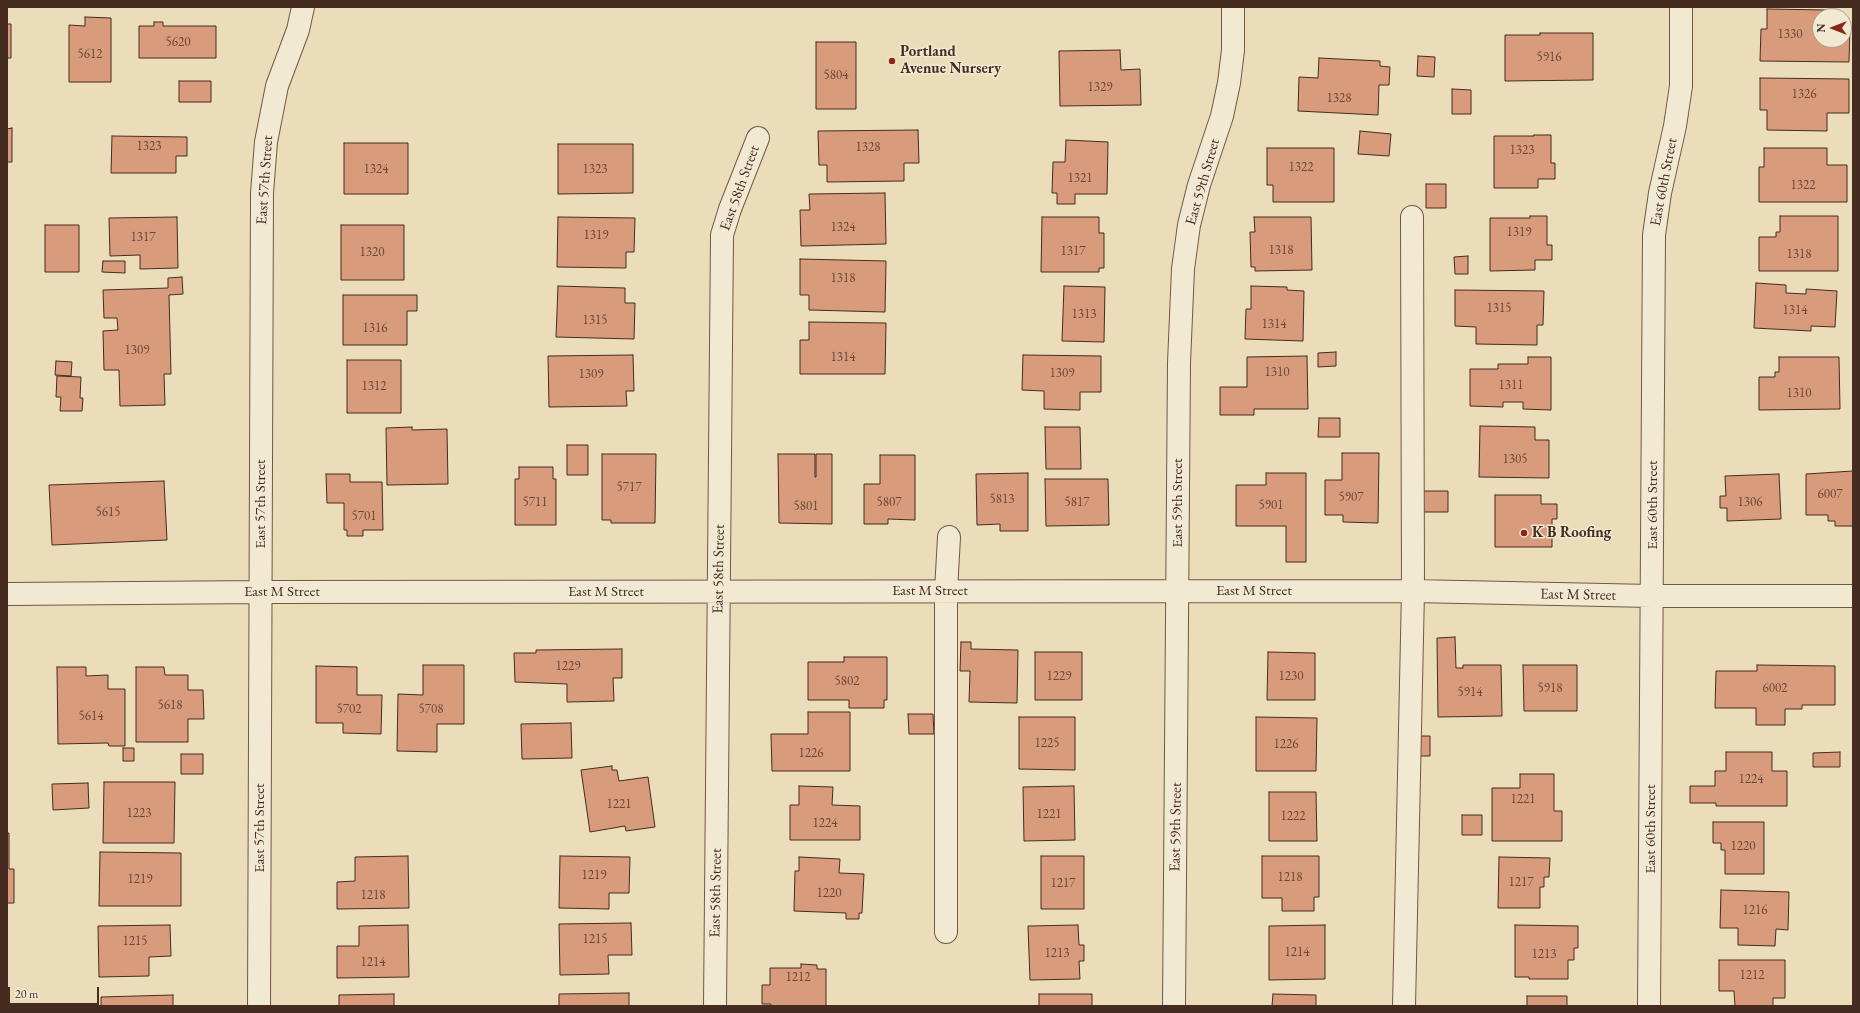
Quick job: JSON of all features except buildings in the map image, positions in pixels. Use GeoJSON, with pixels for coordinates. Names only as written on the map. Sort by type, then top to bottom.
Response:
{"type":"FeatureCollection","features":[{"type":"Feature","properties":{"kind":"street","name":"East 57th Street"},"geometry":{"type":"LineString","coordinates":[[259,1006],[262,193],[266,142],[277,86],[298,30],[303,7]]}},
{"type":"Feature","properties":{"kind":"street","name":"East 59th Street"},"geometry":{"type":"LineString","coordinates":[[1174,1006],[1179,363],[1183,269],[1190,225],[1199,185],[1222,116],[1229,83],[1233,50],[1233,7]]}},
{"type":"Feature","properties":{"kind":"street","name":"East 60th Street"},"geometry":{"type":"LineString","coordinates":[[1649,1006],[1654,235],[1660,193],[1675,126],[1681,86],[1681,7]]}},
{"type":"Feature","properties":{"kind":"street","name":"East 58th Street"},"geometry":{"type":"LineString","coordinates":[[714,1006],[722,235],[730,209],[758,138]]}},
{"type":"Feature","properties":{"kind":"street"},"geometry":{"type":"LineString","coordinates":[[1404,1006],[1413,591],[1412,216]]}},
{"type":"Feature","properties":{"kind":"street"},"geometry":{"type":"LineString","coordinates":[[946,932],[946,591],[949,537]]}},
{"type":"Feature","properties":{"kind":"street","name":"East M Street"},"geometry":{"type":"LineString","coordinates":[[7,594],[718,591],[1413,591],[1652,596],[1853,596]]}},
{"type":"Feature","properties":{"kind":"place","name":"Portland Avenue Nursery"},"geometry":{"type":"Point","coordinates":[892,61]}},
{"type":"Feature","properties":{"kind":"place","name":"K B Roofing"},"geometry":{"type":"Point","coordinates":[1524,533]}}]}
